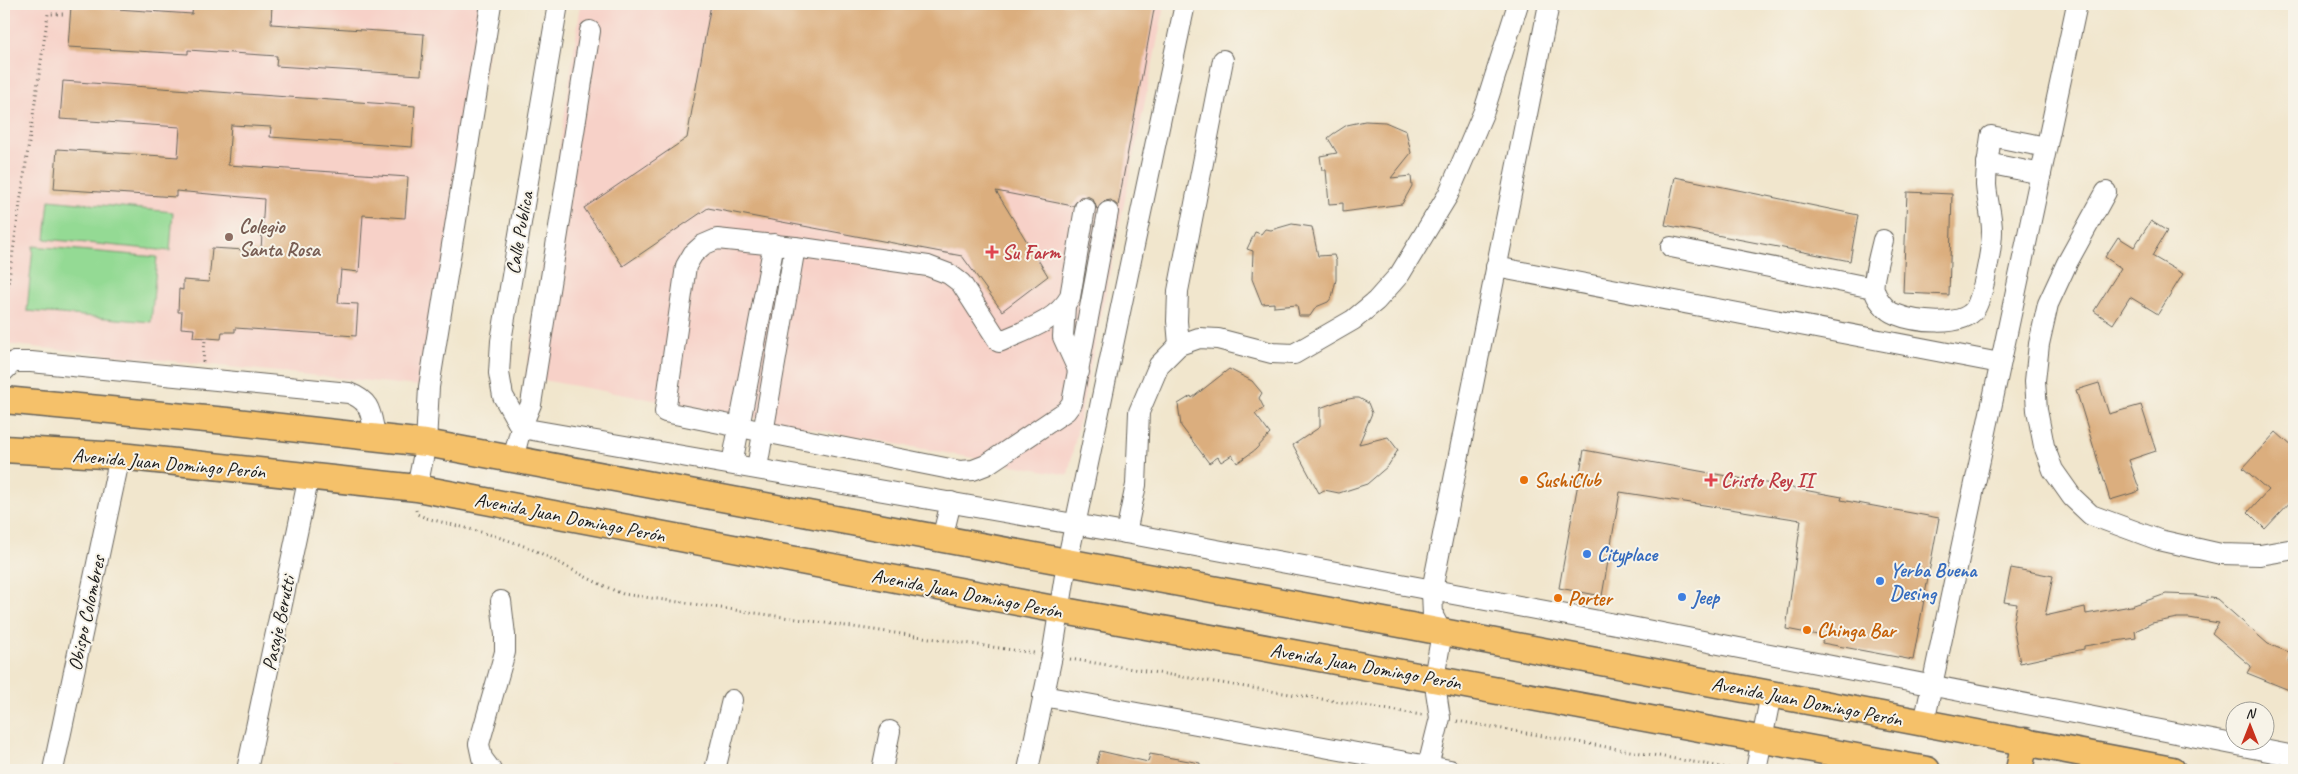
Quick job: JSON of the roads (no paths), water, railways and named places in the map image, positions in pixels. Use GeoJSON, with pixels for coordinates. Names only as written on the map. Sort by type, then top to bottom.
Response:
{"type":"FeatureCollection","features":[{"type":"Feature","properties":{"kind":"main road","name":"Avenida Juan Domingo Perón"},"geometry":{"type":"LineString","coordinates":[[4,400],[227,421],[426,443],[2172,770]]}},
{"type":"Feature","properties":{"kind":"main road","name":"Avenida Juan Domingo Perón"},"geometry":{"type":"LineString","coordinates":[[4,448],[120,456],[418,488],[1059,610],[1927,770]]}},
{"type":"Feature","properties":{"kind":"main road"},"geometry":{"type":"LineString","coordinates":[[2019,770],[2025,741]]}},
{"type":"Feature","properties":{"kind":"street"},"geometry":{"type":"LineString","coordinates":[[418,488],[426,443],[428,387],[491,4]]}},
{"type":"Feature","properties":{"kind":"street","name":"Calle Publica"},"geometry":{"type":"LineString","coordinates":[[521,428],[503,396],[499,373],[501,341],[558,4]]}},
{"type":"Feature","properties":{"kind":"street"},"geometry":{"type":"LineString","coordinates":[[1028,770],[1067,562],[1185,4]]}},
{"type":"Feature","properties":{"kind":"street"},"geometry":{"type":"LineString","coordinates":[[1126,533],[1136,486],[1139,412],[1159,365],[1179,345],[1199,338],[1218,339],[1272,353],[1294,354],[1353,320],[1376,301],[1400,274],[1448,195],[1484,111],[1518,4]]}},
{"type":"Feature","properties":{"kind":"street"},"geometry":{"type":"LineString","coordinates":[[1428,768],[1440,718],[1434,678],[1442,633],[1433,616],[1432,590],[1549,4]]}},
{"type":"Feature","properties":{"kind":"street"},"geometry":{"type":"LineString","coordinates":[[1924,723],[1930,686],[2077,4]]}},
{"type":"Feature","properties":{"kind":"street"},"geometry":{"type":"LineString","coordinates":[[513,459],[521,428],[532,404],[590,31]]}},
{"type":"Feature","properties":{"kind":"street"},"geometry":{"type":"LineString","coordinates":[[1179,345],[1177,321],[1178,291],[1223,60]]}},
{"type":"Feature","properties":{"kind":"street"},"geometry":{"type":"LineString","coordinates":[[1883,240],[1873,288],[1881,303],[1894,314],[1937,322],[1959,321],[1974,311],[1980,300],[1992,232],[1986,187],[1987,163],[1992,136],[2046,146]]}},
{"type":"Feature","properties":{"kind":"street"},"geometry":{"type":"LineString","coordinates":[[1987,163],[2040,174]]}},
{"type":"Feature","properties":{"kind":"street"},"geometry":{"type":"LineString","coordinates":[[2106,192],[2067,263],[2048,304],[2039,344],[2035,381],[2037,410],[2044,446],[2053,470],[2072,497],[2091,515],[2159,540],[2221,554],[2260,555],[2294,549]]}},
{"type":"Feature","properties":{"kind":"street"},"geometry":{"type":"LineString","coordinates":[[1085,208],[1070,297],[1065,306],[1053,317],[999,342],[961,283],[942,271],[928,266],[774,244],[717,239],[703,245],[692,254],[686,266],[664,412],[764,430],[947,469],[973,470],[986,465],[1066,411],[1075,391],[1108,212]]}},
{"type":"Feature","properties":{"kind":"street"},"geometry":{"type":"LineString","coordinates":[[732,464],[774,244]]}},
{"type":"Feature","properties":{"kind":"street"},"geometry":{"type":"LineString","coordinates":[[758,468],[795,247]]}},
{"type":"Feature","properties":{"kind":"street"},"geometry":{"type":"LineString","coordinates":[[1671,247],[1873,288]]}},
{"type":"Feature","properties":{"kind":"street"},"geometry":{"type":"LineString","coordinates":[[1496,267],[2000,363]]}},
{"type":"Feature","properties":{"kind":"street"},"geometry":{"type":"LineString","coordinates":[[1065,306],[1063,338],[1079,372]]}},
{"type":"Feature","properties":{"kind":"street"},"geometry":{"type":"LineString","coordinates":[[1023,331],[1045,332],[1063,338]]}},
{"type":"Feature","properties":{"kind":"street"},"geometry":{"type":"LineString","coordinates":[[4,371],[13,362],[32,362],[349,392],[367,403],[376,438]]}},
{"type":"Feature","properties":{"kind":"street"},"geometry":{"type":"LineString","coordinates":[[521,428],[1126,533],[2294,756]]}},
{"type":"Feature","properties":{"kind":"street","name":"Obispo Colombres"},"geometry":{"type":"LineString","coordinates":[[53,770],[120,456]]}},
{"type":"Feature","properties":{"kind":"street","name":"Pasaje Berutti"},"geometry":{"type":"LineString","coordinates":[[247,770],[309,476]]}},
{"type":"Feature","properties":{"kind":"street"},"geometry":{"type":"LineString","coordinates":[[942,539],[951,502]]}},
{"type":"Feature","properties":{"kind":"street"},"geometry":{"type":"LineString","coordinates":[[492,770],[482,758],[479,744],[505,652],[501,601]]}},
{"type":"Feature","properties":{"kind":"street"},"geometry":{"type":"LineString","coordinates":[[1756,770],[1771,694]]}},
{"type":"Feature","properties":{"kind":"street"},"geometry":{"type":"LineString","coordinates":[[1043,696],[1428,768],[1450,770]]}},
{"type":"Feature","properties":{"kind":"street"},"geometry":{"type":"LineString","coordinates":[[714,770],[732,700]]}},
{"type":"Feature","properties":{"kind":"street"},"geometry":{"type":"LineString","coordinates":[[882,770],[890,731]]}},
{"type":"Feature","properties":{"kind":"place","name":"Colegio Santa Rosa"},"geometry":{"type":"Point","coordinates":[229,237]}},
{"type":"Feature","properties":{"kind":"place","name":"Su Farm"},"geometry":{"type":"Point","coordinates":[992,252]}},
{"type":"Feature","properties":{"kind":"place","name":"SushiClub"},"geometry":{"type":"Point","coordinates":[1524,480]}},
{"type":"Feature","properties":{"kind":"place","name":"Cristo Rey II"},"geometry":{"type":"Point","coordinates":[1711,480]}},
{"type":"Feature","properties":{"kind":"place","name":"Cityplace"},"geometry":{"type":"Point","coordinates":[1587,554]}},
{"type":"Feature","properties":{"kind":"place","name":"Yerba Buena Desing"},"geometry":{"type":"Point","coordinates":[1880,581]}},
{"type":"Feature","properties":{"kind":"place","name":"Jeep"},"geometry":{"type":"Point","coordinates":[1682,597]}},
{"type":"Feature","properties":{"kind":"place","name":"Porter"},"geometry":{"type":"Point","coordinates":[1558,598]}},
{"type":"Feature","properties":{"kind":"place","name":"Chinga Bar"},"geometry":{"type":"Point","coordinates":[1807,630]}}]}
